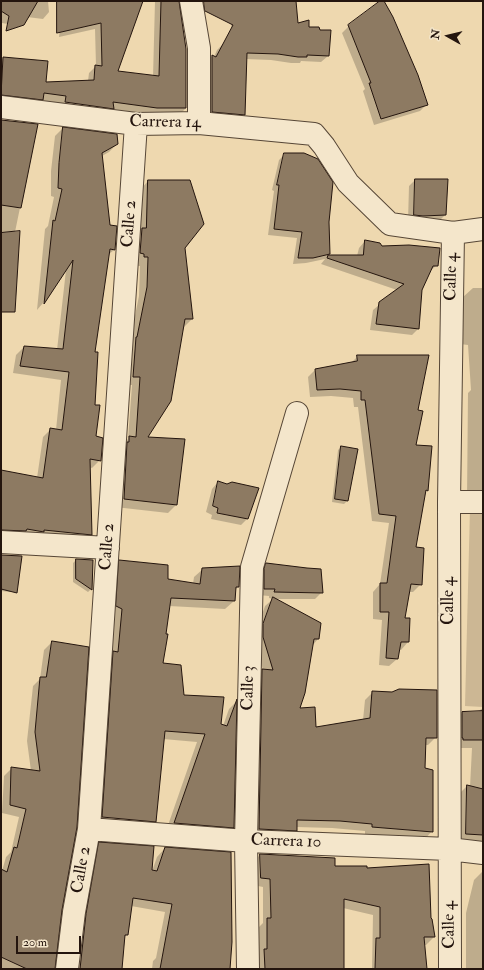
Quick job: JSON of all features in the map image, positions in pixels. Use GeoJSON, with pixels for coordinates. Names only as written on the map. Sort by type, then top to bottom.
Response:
{"type":"FeatureCollection","features":[{"type":"Feature","properties":{"kind":"street"},"geometry":{"type":"LineString","coordinates":[[190,1],[199,48],[199,123]]}},
{"type":"Feature","properties":{"kind":"street","name":"Carrera 14"},"geometry":{"type":"LineString","coordinates":[[1,107],[136,124],[199,123],[314,134],[324,146],[348,183],[390,224],[453,233],[483,229]]}},
{"type":"Feature","properties":{"kind":"street","name":"Calle 2"},"geometry":{"type":"LineString","coordinates":[[67,969],[74,912],[89,829],[136,124]]}},
{"type":"Feature","properties":{"kind":"street","name":"Calle 4"},"geometry":{"type":"LineString","coordinates":[[450,969],[448,502],[453,233]]}},
{"type":"Feature","properties":{"kind":"street","name":"Calle 3"},"geometry":{"type":"LineString","coordinates":[[248,969],[246,840],[252,567],[297,413]]}},
{"type":"Feature","properties":{"kind":"street"},"geometry":{"type":"LineString","coordinates":[[448,502],[483,502]]}},
{"type":"Feature","properties":{"kind":"street"},"geometry":{"type":"LineString","coordinates":[[1,542],[108,548]]}},
{"type":"Feature","properties":{"kind":"street","name":"Carrera 10"},"geometry":{"type":"LineString","coordinates":[[89,829],[246,840],[449,849],[483,853]]}},
{"type":"Feature","properties":{"kind":"shaded area"},"geometry":{"type":"Polygon","coordinates":[[[470,508],[483,508],[483,707],[465,706],[470,508]]]}},
{"type":"Feature","properties":{"kind":"building"},"geometry":{"type":"Polygon","coordinates":[[[1,1],[38,1],[24,25],[6,31],[9,16],[1,11],[1,1]]]}},
{"type":"Feature","properties":{"kind":"building"},"geometry":{"type":"Polygon","coordinates":[[[57,1],[143,1],[118,71],[159,76],[161,1],[179,1],[186,49],[186,108],[157,108],[113,102],[114,109],[65,102],[66,96],[44,93],[43,100],[1,95],[3,57],[48,61],[46,82],[94,80],[95,65],[102,66],[101,23],[57,33],[57,1]]]}},
{"type":"Feature","properties":{"kind":"building"},"geometry":{"type":"Polygon","coordinates":[[[204,1],[296,1],[298,23],[309,20],[309,27],[319,27],[320,30],[331,30],[329,56],[307,55],[307,57],[298,57],[278,54],[247,53],[245,115],[212,112],[212,55],[216,57],[233,25],[205,11],[204,1]]]}},
{"type":"Feature","properties":{"kind":"building"},"geometry":{"type":"Polygon","coordinates":[[[380,1],[384,1],[393,17],[418,75],[428,105],[381,119],[369,83],[371,83],[348,25],[380,1]]]}},
{"type":"Feature","properties":{"kind":"building"},"geometry":{"type":"Polygon","coordinates":[[[1,120],[38,124],[21,208],[1,205],[1,120]]]}},
{"type":"Feature","properties":{"kind":"building"},"geometry":{"type":"Polygon","coordinates":[[[63,127],[117,134],[118,144],[102,153],[110,225],[117,226],[115,250],[110,249],[95,352],[98,352],[95,405],[100,405],[96,436],[103,438],[101,461],[90,459],[92,535],[44,530],[44,532],[27,529],[26,531],[1,530],[1,470],[43,478],[50,428],[62,430],[69,372],[20,366],[24,346],[63,349],[73,260],[44,304],[53,220],[55,221],[62,189],[58,188],[63,127]]]}},
{"type":"Feature","properties":{"kind":"building"},"geometry":{"type":"Polygon","coordinates":[[[284,153],[304,153],[318,159],[333,182],[329,222],[330,254],[313,258],[298,258],[302,232],[274,229],[279,185],[277,185],[284,153]]]}},
{"type":"Feature","properties":{"kind":"building"},"geometry":{"type":"Polygon","coordinates":[[[415,179],[448,179],[446,215],[414,215],[415,179]]]}},
{"type":"Feature","properties":{"kind":"building"},"geometry":{"type":"Polygon","coordinates":[[[148,180],[190,180],[204,224],[185,248],[193,319],[185,319],[171,401],[148,437],[185,439],[177,505],[124,499],[127,442],[129,442],[129,436],[136,437],[140,377],[133,377],[136,337],[147,287],[148,257],[144,257],[144,254],[140,253],[142,228],[146,228],[148,180]]]}},
{"type":"Feature","properties":{"kind":"building"},"geometry":{"type":"Polygon","coordinates":[[[20,231],[15,312],[1,312],[1,233],[20,231]]]}},
{"type":"Feature","properties":{"kind":"building"},"geometry":{"type":"Polygon","coordinates":[[[365,240],[380,243],[382,246],[409,245],[440,248],[438,266],[433,266],[422,290],[419,329],[376,324],[379,302],[404,284],[327,258],[328,255],[363,255],[365,240]]]}},
{"type":"Feature","properties":{"kind":"building"},"geometry":{"type":"Polygon","coordinates":[[[357,355],[429,355],[418,410],[423,411],[416,445],[432,446],[428,491],[426,490],[416,547],[424,548],[422,585],[411,584],[405,618],[410,618],[409,642],[401,642],[398,659],[386,658],[389,612],[380,612],[380,583],[387,583],[396,516],[379,514],[365,400],[361,400],[361,391],[340,389],[317,390],[315,369],[357,361],[357,355]]]}},
{"type":"Feature","properties":{"kind":"building"},"geometry":{"type":"Polygon","coordinates":[[[341,446],[358,449],[348,501],[335,499],[341,446]]]}},
{"type":"Feature","properties":{"kind":"building"},"geometry":{"type":"Polygon","coordinates":[[[218,481],[227,484],[232,482],[259,488],[248,519],[217,513],[218,508],[213,506],[218,481]]]}},
{"type":"Feature","properties":{"kind":"building"},"geometry":{"type":"Polygon","coordinates":[[[1,555],[22,556],[17,593],[1,589],[1,555]]]}},
{"type":"Feature","properties":{"kind":"building"},"geometry":{"type":"Polygon","coordinates":[[[76,559],[93,560],[92,590],[76,579],[76,559]]]}},
{"type":"Feature","properties":{"kind":"building"},"geometry":{"type":"Polygon","coordinates":[[[119,560],[168,565],[168,579],[200,584],[202,568],[240,566],[239,587],[236,587],[235,601],[171,598],[166,634],[168,634],[163,663],[181,665],[184,695],[224,697],[221,724],[227,726],[237,699],[234,828],[174,823],[205,734],[165,731],[156,822],[102,817],[113,651],[118,652],[122,609],[116,606],[119,560]]]}},
{"type":"Feature","properties":{"kind":"building"},"geometry":{"type":"Polygon","coordinates":[[[266,563],[321,569],[323,593],[274,592],[275,589],[264,589],[264,569],[266,563]]]}},
{"type":"Feature","properties":{"kind":"building"},"geometry":{"type":"Polygon","coordinates":[[[273,597],[321,623],[319,639],[314,639],[305,693],[300,708],[315,707],[316,727],[370,718],[372,691],[392,692],[399,689],[437,690],[437,738],[426,738],[425,768],[433,770],[433,832],[372,827],[372,824],[340,821],[297,820],[297,831],[259,829],[262,669],[273,670],[263,637],[263,624],[273,597]]]}},
{"type":"Feature","properties":{"kind":"building"},"geometry":{"type":"Polygon","coordinates":[[[52,641],[89,647],[77,827],[62,910],[55,969],[27,969],[1,957],[1,869],[7,872],[14,847],[17,848],[26,809],[10,805],[11,767],[40,771],[35,732],[40,677],[46,677],[52,641]]]}},
{"type":"Feature","properties":{"kind":"building"},"geometry":{"type":"Polygon","coordinates":[[[483,711],[483,740],[463,740],[462,712],[483,711]]]}},
{"type":"Feature","properties":{"kind":"building"},"geometry":{"type":"Polygon","coordinates":[[[467,785],[483,789],[483,835],[466,834],[467,785]]]}},
{"type":"Feature","properties":{"kind":"building"},"geometry":{"type":"Polygon","coordinates":[[[99,842],[154,846],[152,870],[157,871],[165,847],[231,852],[232,942],[230,969],[160,969],[172,904],[133,898],[128,935],[125,935],[122,969],[80,969],[86,914],[99,842]]]}},
{"type":"Feature","properties":{"kind":"building"},"geometry":{"type":"Polygon","coordinates":[[[260,854],[335,858],[335,866],[367,866],[367,868],[429,864],[431,918],[435,937],[424,937],[427,969],[375,969],[376,938],[380,938],[380,907],[344,899],[344,969],[265,969],[264,949],[267,949],[267,918],[271,918],[270,879],[261,878],[260,854]]]}}]}
